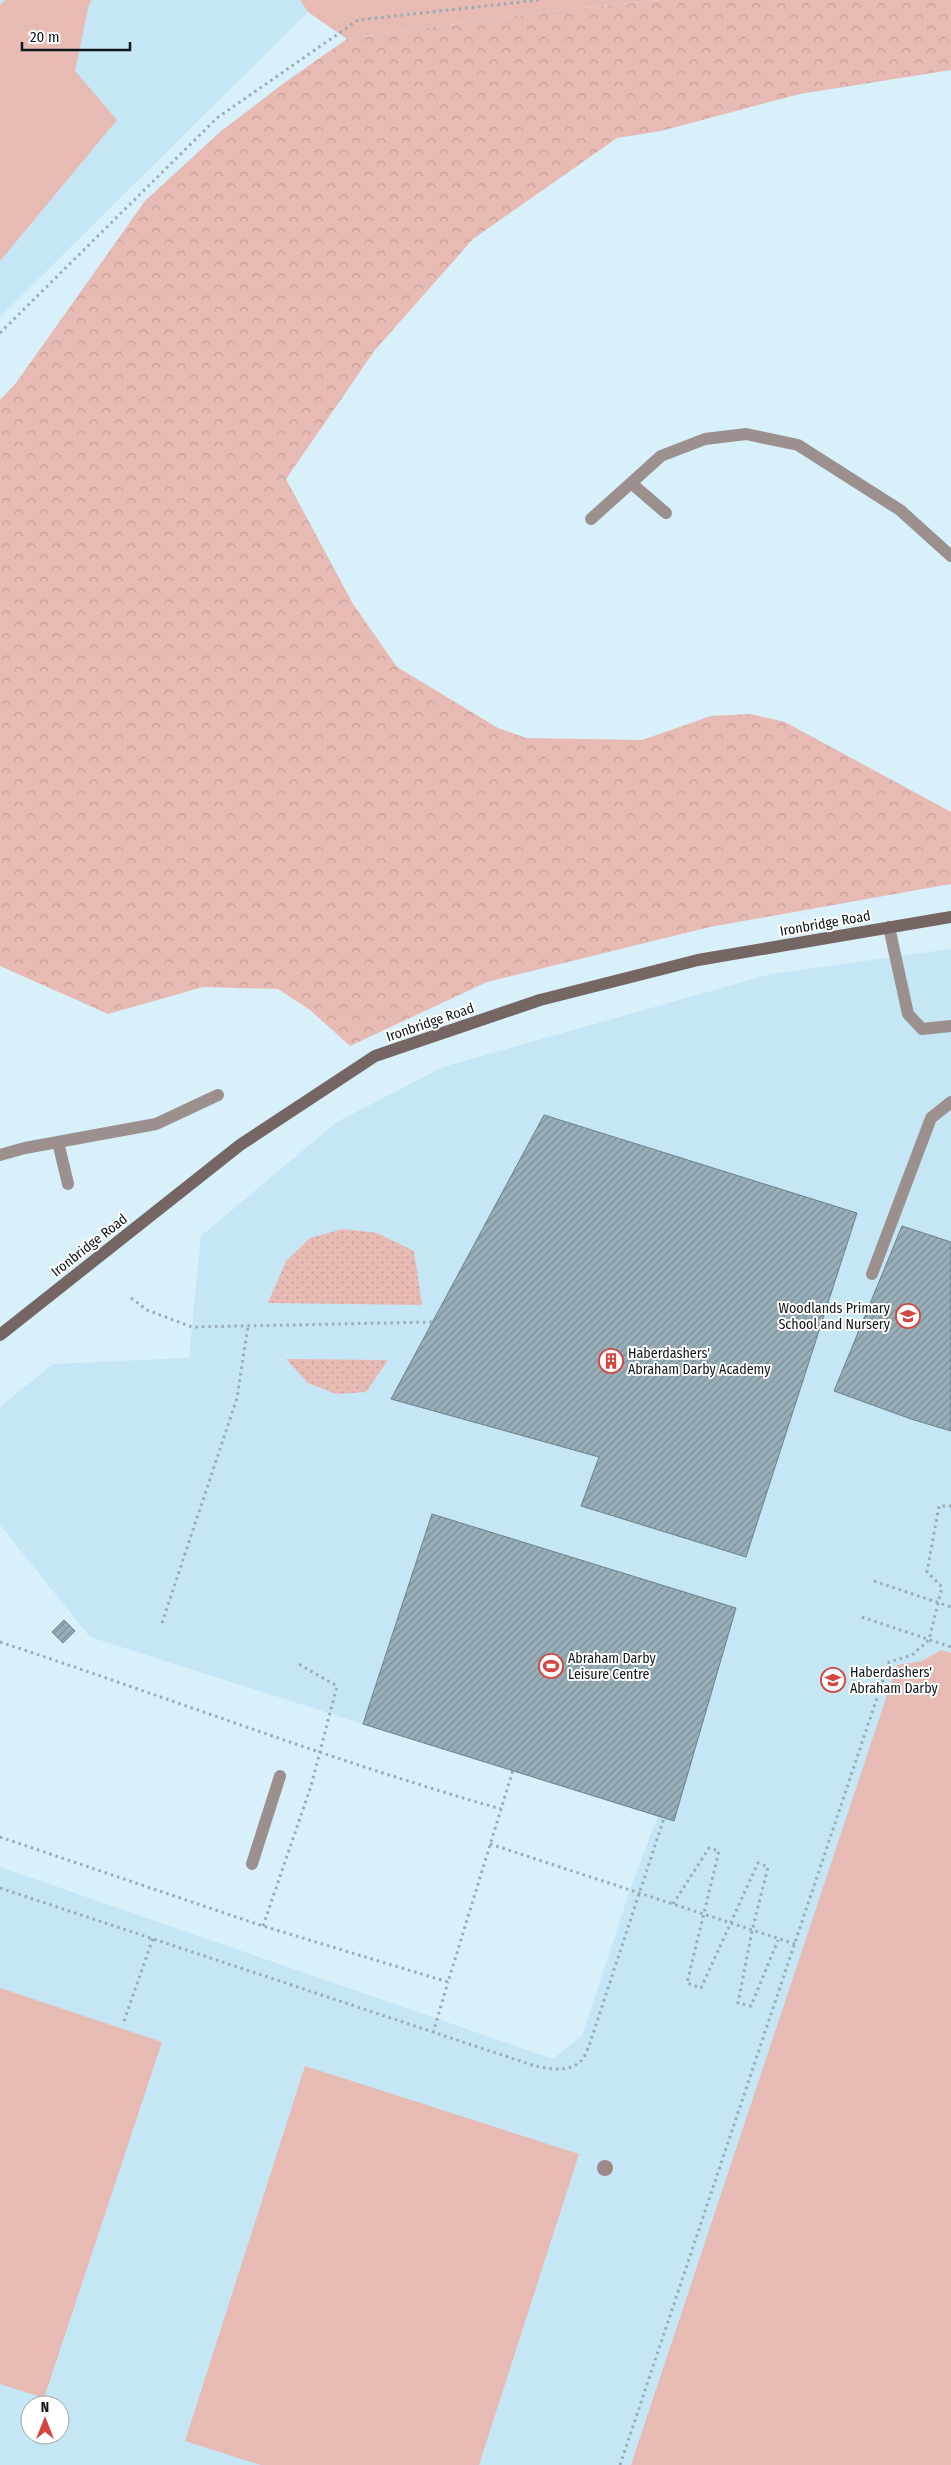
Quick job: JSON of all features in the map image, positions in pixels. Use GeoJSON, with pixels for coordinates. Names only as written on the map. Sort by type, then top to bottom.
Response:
{"type":"FeatureCollection","features":[{"type":"Feature","properties":{"kind":"main road","name":"Ironbridge Road"},"geometry":{"type":"LineString","coordinates":[[0,1335],[240,1145],[375,1056],[540,1000],[698,960],[951,917]]}},
{"type":"Feature","properties":{"kind":"street"},"geometry":{"type":"LineString","coordinates":[[591,519],[661,456],[705,439],[746,434],[798,445],[900,510],[951,556]]}},
{"type":"Feature","properties":{"kind":"street"},"geometry":{"type":"LineString","coordinates":[[631,483],[666,513]]}},
{"type":"Feature","properties":{"kind":"street"},"geometry":{"type":"LineString","coordinates":[[889,927],[908,1014],[922,1029],[951,1026]]}},
{"type":"Feature","properties":{"kind":"street"},"geometry":{"type":"LineString","coordinates":[[0,1155],[25,1148],[156,1124],[218,1095]]}},
{"type":"Feature","properties":{"kind":"street"},"geometry":{"type":"LineString","coordinates":[[872,1274],[931,1118],[951,1102]]}},
{"type":"Feature","properties":{"kind":"street"},"geometry":{"type":"LineString","coordinates":[[58,1142],[68,1184]]}},
{"type":"Feature","properties":{"kind":"street"},"geometry":{"type":"LineString","coordinates":[[252,1864],[280,1776]]}},
{"type":"Feature","properties":{"kind":"path"},"geometry":{"type":"LineString","coordinates":[[0,334],[217,118],[358,20],[540,0]]}},
{"type":"Feature","properties":{"kind":"path"},"geometry":{"type":"LineString","coordinates":[[131,1298],[146,1310],[192,1327],[433,1322]]}},
{"type":"Feature","properties":{"kind":"path"},"geometry":{"type":"LineString","coordinates":[[162,1623],[237,1398],[248,1326]]}},
{"type":"Feature","properties":{"kind":"path"},"geometry":{"type":"LineString","coordinates":[[620,2465],[889,1662],[912,1655],[929,1640],[942,1587],[927,1572],[939,1506],[951,1506]]}},
{"type":"Feature","properties":{"kind":"path"},"geometry":{"type":"LineString","coordinates":[[874,1581],[951,1607]]}},
{"type":"Feature","properties":{"kind":"path"},"geometry":{"type":"LineString","coordinates":[[862,1617],[951,1647]]}},
{"type":"Feature","properties":{"kind":"path"},"geometry":{"type":"LineString","coordinates":[[0,1642],[336,1758],[501,1809]]}},
{"type":"Feature","properties":{"kind":"path"},"geometry":{"type":"LineString","coordinates":[[434,2033],[513,1770]]}},
{"type":"Feature","properties":{"kind":"path"},"geometry":{"type":"LineString","coordinates":[[0,1888],[434,2033],[542,2068],[555,2070],[570,2067],[582,2061],[589,2046],[664,1818]]}},
{"type":"Feature","properties":{"kind":"path"},"geometry":{"type":"LineString","coordinates":[[0,1837],[263,1926],[448,1982]]}},
{"type":"Feature","properties":{"kind":"path"},"geometry":{"type":"LineString","coordinates":[[490,1844],[794,1944]]}},
{"type":"Feature","properties":{"kind":"path"},"geometry":{"type":"LineString","coordinates":[[673,1904],[709,1848],[719,1851],[702,1914],[687,1983],[701,1988],[758,1863],[768,1867],[752,1931],[738,2003],[751,2006],[778,1940]]}},
{"type":"Feature","properties":{"kind":"path"},"geometry":{"type":"LineString","coordinates":[[124,2021],[153,1938]]}},
{"type":"Feature","properties":{"kind":"shaded area"},"geometry":{"type":"Polygon","coordinates":[[[0,0],[300,0],[308,12],[0,317],[0,0]]]}},
{"type":"Feature","properties":{"kind":"shaded area","name":"Haberdashers' Abraham Darby"},"geometry":{"type":"Polygon","coordinates":[[[951,949],[951,2465],[0,2465],[0,1867],[553,2059],[582,2036],[630,1890],[736,1608],[432,1514],[363,1724],[90,1637],[0,1525],[0,1407],[53,1364],[189,1358],[201,1236],[337,1122],[443,1067],[771,974],[951,949]]]}},
{"type":"Feature","properties":{"kind":"green space"},"geometry":{"type":"Polygon","coordinates":[[[5,0],[92,0],[89,4],[75,71],[117,120],[0,261],[0,5],[5,0]]]}},
{"type":"Feature","properties":{"kind":"green space"},"geometry":{"type":"Polygon","coordinates":[[[300,0],[662,0],[552,11],[347,39],[308,12],[300,0]]]}},
{"type":"Feature","properties":{"kind":"green space"},"geometry":{"type":"Polygon","coordinates":[[[662,0],[951,0],[951,70],[800,94],[661,131],[617,138],[473,239],[375,350],[286,479],[353,604],[397,667],[498,728],[526,738],[642,740],[711,716],[750,714],[785,722],[951,812],[951,884],[710,927],[487,982],[350,1046],[310,1010],[278,989],[203,987],[108,1014],[0,966],[0,400],[16,383],[145,201],[220,132],[284,83],[347,39],[552,11],[662,0]]]}},
{"type":"Feature","properties":{"kind":"green space"},"geometry":{"type":"Polygon","coordinates":[[[343,1229],[377,1233],[414,1251],[422,1305],[268,1303],[286,1261],[310,1238],[343,1229]]]}},
{"type":"Feature","properties":{"kind":"green space"},"geometry":{"type":"Polygon","coordinates":[[[286,1359],[388,1360],[366,1392],[336,1394],[308,1383],[286,1359]]]}},
{"type":"Feature","properties":{"kind":"green space"},"geometry":{"type":"Polygon","coordinates":[[[941,1650],[951,1653],[951,2465],[631,2465],[897,1665],[922,1661],[941,1650]]]}},
{"type":"Feature","properties":{"kind":"green space"},"geometry":{"type":"Polygon","coordinates":[[[0,1988],[162,2042],[45,2395],[35,2395],[0,2384],[0,1988]]]}},
{"type":"Feature","properties":{"kind":"green space"},"geometry":{"type":"Polygon","coordinates":[[[305,2066],[579,2154],[479,2465],[261,2465],[185,2441],[305,2066]]]}},
{"type":"Feature","properties":{"kind":"building","name":"Haberdashers' Abraham Darby Academy"},"geometry":{"type":"Polygon","coordinates":[[[544,1115],[857,1213],[746,1557],[581,1506],[599,1457],[391,1399],[544,1115]]]}},
{"type":"Feature","properties":{"kind":"building","name":"Woodlands Primary School and Nursery"},"geometry":{"type":"Polygon","coordinates":[[[902,1226],[951,1242],[951,1431],[911,1419],[834,1391],[902,1226]]]}},
{"type":"Feature","properties":{"kind":"building","name":"Abraham Darby Leisure Centre"},"geometry":{"type":"Polygon","coordinates":[[[432,1514],[736,1608],[674,1821],[363,1724],[432,1514]]]}},
{"type":"Feature","properties":{"kind":"building"},"geometry":{"type":"Polygon","coordinates":[[[64,1620],[75,1631],[63,1643],[52,1632],[64,1620]]]}},
{"type":"Feature","properties":{"kind":"place","name":"Woodlands Primary School and Nursery"},"geometry":{"type":"Point","coordinates":[908,1316]}},
{"type":"Feature","properties":{"kind":"place","name":"Haberdashers' Abraham Darby Academy"},"geometry":{"type":"Point","coordinates":[611,1361]}},
{"type":"Feature","properties":{"kind":"place","name":"Abraham Darby Leisure Centre"},"geometry":{"type":"Point","coordinates":[551,1666]}},
{"type":"Feature","properties":{"kind":"place","name":"Haberdashers' Abraham Darby"},"geometry":{"type":"Point","coordinates":[833,1680]}}]}
